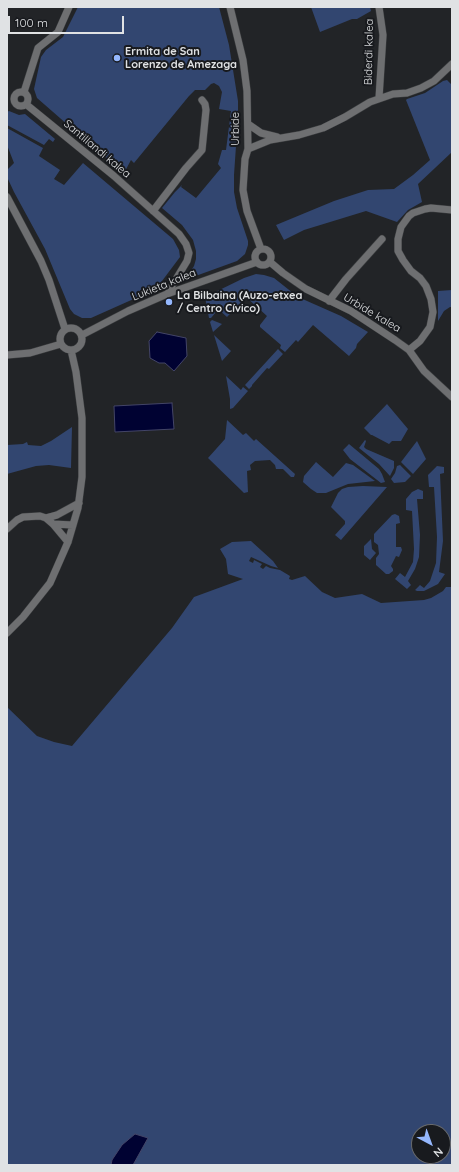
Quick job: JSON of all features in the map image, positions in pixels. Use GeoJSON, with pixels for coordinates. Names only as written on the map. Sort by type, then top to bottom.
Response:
{"type":"FeatureCollection","features":[{"type":"Feature","properties":{"kind":"street"},"geometry":{"type":"LineString","coordinates":[[24,92],[38,48],[58,32],[69,7]]}},
{"type":"Feature","properties":{"kind":"street","name":"Urbide"},"geometry":{"type":"LineString","coordinates":[[230,7],[243,60],[246,91],[248,149],[245,159],[243,190],[247,211],[261,249]]}},
{"type":"Feature","properties":{"kind":"street","name":"Biderdi kalea"},"geometry":{"type":"LineString","coordinates":[[379,7],[383,35],[379,98]]}},
{"type":"Feature","properties":{"kind":"street"},"geometry":{"type":"LineString","coordinates":[[248,149],[259,144],[323,128],[379,98],[393,94],[407,93],[422,88],[434,81],[452,64]]}},
{"type":"Feature","properties":{"kind":"street"},"geometry":{"type":"LineString","coordinates":[[10,101],[17,93],[24,92]]}},
{"type":"Feature","properties":{"kind":"street"},"geometry":{"type":"LineString","coordinates":[[24,92],[29,98],[26,105]]}},
{"type":"Feature","properties":{"kind":"street"},"geometry":{"type":"LineString","coordinates":[[153,211],[186,168],[202,150],[206,110],[205,104],[202,100]]}},
{"type":"Feature","properties":{"kind":"street","name":"Santillandi kalea"},"geometry":{"type":"LineString","coordinates":[[10,101],[20,106],[26,105],[114,176],[179,234],[186,244],[188,253],[187,261],[167,294]]}},
{"type":"Feature","properties":{"kind":"street"},"geometry":{"type":"LineString","coordinates":[[248,124],[261,134]]}},
{"type":"Feature","properties":{"kind":"street"},"geometry":{"type":"LineString","coordinates":[[248,137],[261,134],[281,138]]}},
{"type":"Feature","properties":{"kind":"street"},"geometry":{"type":"LineString","coordinates":[[248,137],[259,144]]}},
{"type":"Feature","properties":{"kind":"street"},"geometry":{"type":"LineString","coordinates":[[7,197],[41,261],[49,280],[65,329]]}},
{"type":"Feature","properties":{"kind":"street"},"geometry":{"type":"LineString","coordinates":[[409,350],[420,341],[430,327],[433,312],[431,299],[426,286],[420,278],[411,271],[398,251],[399,235],[409,216],[413,213],[431,208],[452,210]]}},
{"type":"Feature","properties":{"kind":"street"},"geometry":{"type":"LineString","coordinates":[[329,301],[346,279],[382,239]]}},
{"type":"Feature","properties":{"kind":"street"},"geometry":{"type":"LineString","coordinates":[[261,249],[267,250],[270,254],[270,262],[263,265],[257,262],[256,254],[261,249]]}},
{"type":"Feature","properties":{"kind":"street","name":"Lukieta kalea"},"geometry":{"type":"LineString","coordinates":[[82,335],[128,311],[167,294],[257,262]]}},
{"type":"Feature","properties":{"kind":"street","name":"Urbide kalea"},"geometry":{"type":"LineString","coordinates":[[270,262],[306,289],[351,311],[371,323],[409,350],[424,371],[452,397]]}},
{"type":"Feature","properties":{"kind":"street"},"geometry":{"type":"LineString","coordinates":[[75,328],[82,335],[81,345],[75,350],[67,349],[61,344],[61,334],[65,329],[75,328]]}},
{"type":"Feature","properties":{"kind":"street"},"geometry":{"type":"LineString","coordinates":[[7,355],[30,353],[61,344]]}},
{"type":"Feature","properties":{"kind":"street"},"geometry":{"type":"LineString","coordinates":[[7,633],[23,617],[50,582],[68,542],[79,503],[82,477],[82,418],[76,372],[71,350]]}},
{"type":"Feature","properties":{"kind":"street"},"geometry":{"type":"LineString","coordinates":[[46,518],[57,515],[79,503]]}},
{"type":"Feature","properties":{"kind":"street"},"geometry":{"type":"LineString","coordinates":[[57,515],[73,525]]}},
{"type":"Feature","properties":{"kind":"street"},"geometry":{"type":"LineString","coordinates":[[7,528],[23,517],[40,516],[46,518],[53,524],[68,542]]}},
{"type":"Feature","properties":{"kind":"street"},"geometry":{"type":"LineString","coordinates":[[53,524],[73,525]]}},
{"type":"Feature","properties":{"kind":"shaded area"},"geometry":{"type":"Polygon","coordinates":[[[78,7],[219,7],[229,45],[238,101],[234,192],[237,208],[248,241],[245,254],[237,261],[190,278],[189,274],[196,259],[196,251],[193,240],[182,225],[162,208],[182,185],[181,187],[196,198],[221,168],[218,164],[222,150],[226,150],[231,111],[219,109],[222,92],[219,86],[214,83],[205,90],[195,90],[134,163],[131,160],[124,173],[37,98],[34,89],[41,57],[46,50],[63,37],[78,7]]]}},
{"type":"Feature","properties":{"kind":"shaded area"},"geometry":{"type":"Polygon","coordinates":[[[311,7],[370,7],[371,11],[357,19],[352,19],[320,32],[311,7]]]}},
{"type":"Feature","properties":{"kind":"shaded area"},"geometry":{"type":"Polygon","coordinates":[[[447,80],[452,85],[452,152],[418,184],[422,202],[408,210],[397,222],[366,211],[304,230],[284,240],[276,225],[334,201],[368,190],[394,189],[430,160],[406,100],[425,93],[447,80]]]}},
{"type":"Feature","properties":{"kind":"shaded area"},"geometry":{"type":"Polygon","coordinates":[[[9,111],[19,115],[25,114],[55,139],[53,142],[49,139],[44,145],[7,125],[7,112],[9,111]]]}},
{"type":"Feature","properties":{"kind":"shaded area"},"geometry":{"type":"Polygon","coordinates":[[[7,128],[43,148],[39,156],[60,170],[54,179],[64,185],[83,163],[173,239],[179,250],[180,257],[156,289],[91,318],[82,318],[74,314],[70,309],[45,249],[7,177],[7,170],[14,163],[7,145],[7,128]]]}},
{"type":"Feature","properties":{"kind":"shaded area"},"geometry":{"type":"Polygon","coordinates":[[[256,274],[274,278],[298,297],[341,316],[368,332],[349,356],[313,325],[298,342],[296,340],[285,352],[280,348],[281,345],[260,327],[267,316],[246,297],[227,317],[217,308],[215,310],[216,312],[211,318],[209,318],[205,297],[244,278],[256,274]]]}},
{"type":"Feature","properties":{"kind":"shaded area"},"geometry":{"type":"Polygon","coordinates":[[[452,290],[452,307],[444,311],[438,321],[438,291],[452,290]]]}},
{"type":"Feature","properties":{"kind":"shaded area"},"geometry":{"type":"Polygon","coordinates":[[[212,320],[222,324],[213,332],[210,322],[212,320]]]}},
{"type":"Feature","properties":{"kind":"shaded area"},"geometry":{"type":"Polygon","coordinates":[[[157,332],[186,338],[187,356],[174,371],[165,363],[159,363],[150,358],[149,341],[157,332]]]}},
{"type":"Feature","properties":{"kind":"shaded area"},"geometry":{"type":"Polygon","coordinates":[[[214,335],[231,351],[222,361],[214,335]]]}},
{"type":"Feature","properties":{"kind":"shaded area"},"geometry":{"type":"Polygon","coordinates":[[[278,349],[283,354],[269,369],[267,368],[249,389],[245,385],[278,349]]]}},
{"type":"Feature","properties":{"kind":"shaded area"},"geometry":{"type":"Polygon","coordinates":[[[226,376],[241,390],[243,387],[248,391],[233,408],[230,409],[230,399],[226,376]]]}},
{"type":"Feature","properties":{"kind":"shaded area"},"geometry":{"type":"Polygon","coordinates":[[[172,403],[174,429],[115,432],[114,406],[172,403]]]}},
{"type":"Feature","properties":{"kind":"shaded area"},"geometry":{"type":"Polygon","coordinates":[[[387,404],[408,429],[401,441],[392,441],[389,444],[371,435],[364,428],[387,404]]]}},
{"type":"Feature","properties":{"kind":"shaded area"},"geometry":{"type":"Polygon","coordinates":[[[227,420],[243,435],[246,433],[254,441],[256,439],[295,474],[294,477],[291,477],[283,469],[276,469],[275,465],[270,460],[255,461],[250,465],[251,470],[247,471],[248,492],[244,493],[208,458],[225,439],[227,420]]]}},
{"type":"Feature","properties":{"kind":"shaded area"},"geometry":{"type":"Polygon","coordinates":[[[72,427],[71,468],[49,465],[36,466],[7,474],[7,445],[23,444],[27,442],[28,445],[41,446],[72,427]]]}},
{"type":"Feature","properties":{"kind":"shaded area"},"geometry":{"type":"Polygon","coordinates":[[[365,440],[364,447],[366,449],[394,461],[394,468],[390,476],[379,464],[359,448],[365,440]]]}},
{"type":"Feature","properties":{"kind":"shaded area"},"geometry":{"type":"Polygon","coordinates":[[[417,441],[426,459],[413,474],[401,462],[417,441]]]}},
{"type":"Feature","properties":{"kind":"shaded area"},"geometry":{"type":"Polygon","coordinates":[[[349,444],[379,469],[385,482],[381,483],[350,459],[343,450],[349,444]]]}},
{"type":"Feature","properties":{"kind":"shaded area"},"geometry":{"type":"Polygon","coordinates":[[[316,462],[333,477],[346,463],[353,465],[375,481],[348,484],[326,493],[317,493],[303,482],[304,476],[316,462]]]}},
{"type":"Feature","properties":{"kind":"shaded area"},"geometry":{"type":"Polygon","coordinates":[[[400,465],[411,476],[405,482],[394,483],[391,479],[397,466],[400,465]]]}},
{"type":"Feature","properties":{"kind":"shaded area"},"geometry":{"type":"Polygon","coordinates":[[[437,466],[444,467],[444,473],[440,474],[443,541],[439,572],[445,574],[438,584],[424,591],[417,591],[415,590],[420,585],[424,588],[430,581],[436,563],[437,537],[434,487],[429,487],[428,475],[437,466]]]}},
{"type":"Feature","properties":{"kind":"shaded area"},"geometry":{"type":"Polygon","coordinates":[[[363,486],[387,487],[341,540],[335,535],[345,524],[345,521],[331,507],[338,493],[342,489],[363,486]]]}},
{"type":"Feature","properties":{"kind":"shaded area"},"geometry":{"type":"Polygon","coordinates":[[[418,489],[423,491],[423,499],[417,499],[420,535],[419,557],[415,569],[408,581],[411,585],[407,589],[395,579],[400,573],[405,577],[413,562],[414,549],[412,511],[406,510],[406,499],[412,492],[418,489]]]}},
{"type":"Feature","properties":{"kind":"shaded area"},"geometry":{"type":"Polygon","coordinates":[[[395,514],[399,516],[400,523],[396,524],[396,547],[401,547],[402,550],[399,557],[396,556],[391,566],[393,571],[386,574],[376,565],[376,558],[379,554],[378,545],[374,542],[374,534],[392,515],[395,514]]]}},
{"type":"Feature","properties":{"kind":"shaded area"},"geometry":{"type":"Polygon","coordinates":[[[371,539],[372,549],[376,553],[370,560],[364,555],[364,546],[371,539]]]}},
{"type":"Feature","properties":{"kind":"shaded area"},"geometry":{"type":"Polygon","coordinates":[[[251,541],[273,561],[278,568],[251,557],[249,561],[253,563],[254,560],[262,564],[260,567],[263,569],[266,566],[280,570],[290,576],[289,579],[292,580],[305,576],[322,592],[335,598],[362,594],[381,603],[424,600],[443,591],[446,587],[452,587],[452,1165],[7,1165],[7,707],[37,736],[72,746],[172,628],[194,597],[243,579],[228,574],[226,559],[220,549],[232,542],[251,541]]]}},
{"type":"Feature","properties":{"kind":"shaded area"},"geometry":{"type":"Polygon","coordinates":[[[135,1134],[148,1138],[133,1165],[111,1165],[112,1160],[122,1145],[135,1134]]]}},
{"type":"Feature","properties":{"kind":"place","name":"Ermita de San Lorenzo de Amezaga"},"geometry":{"type":"Point","coordinates":[117,58]}},
{"type":"Feature","properties":{"kind":"place","name":"La Bilbaina (Auzo-etxea / Centro Cívico)"},"geometry":{"type":"Point","coordinates":[169,302]}}]}
